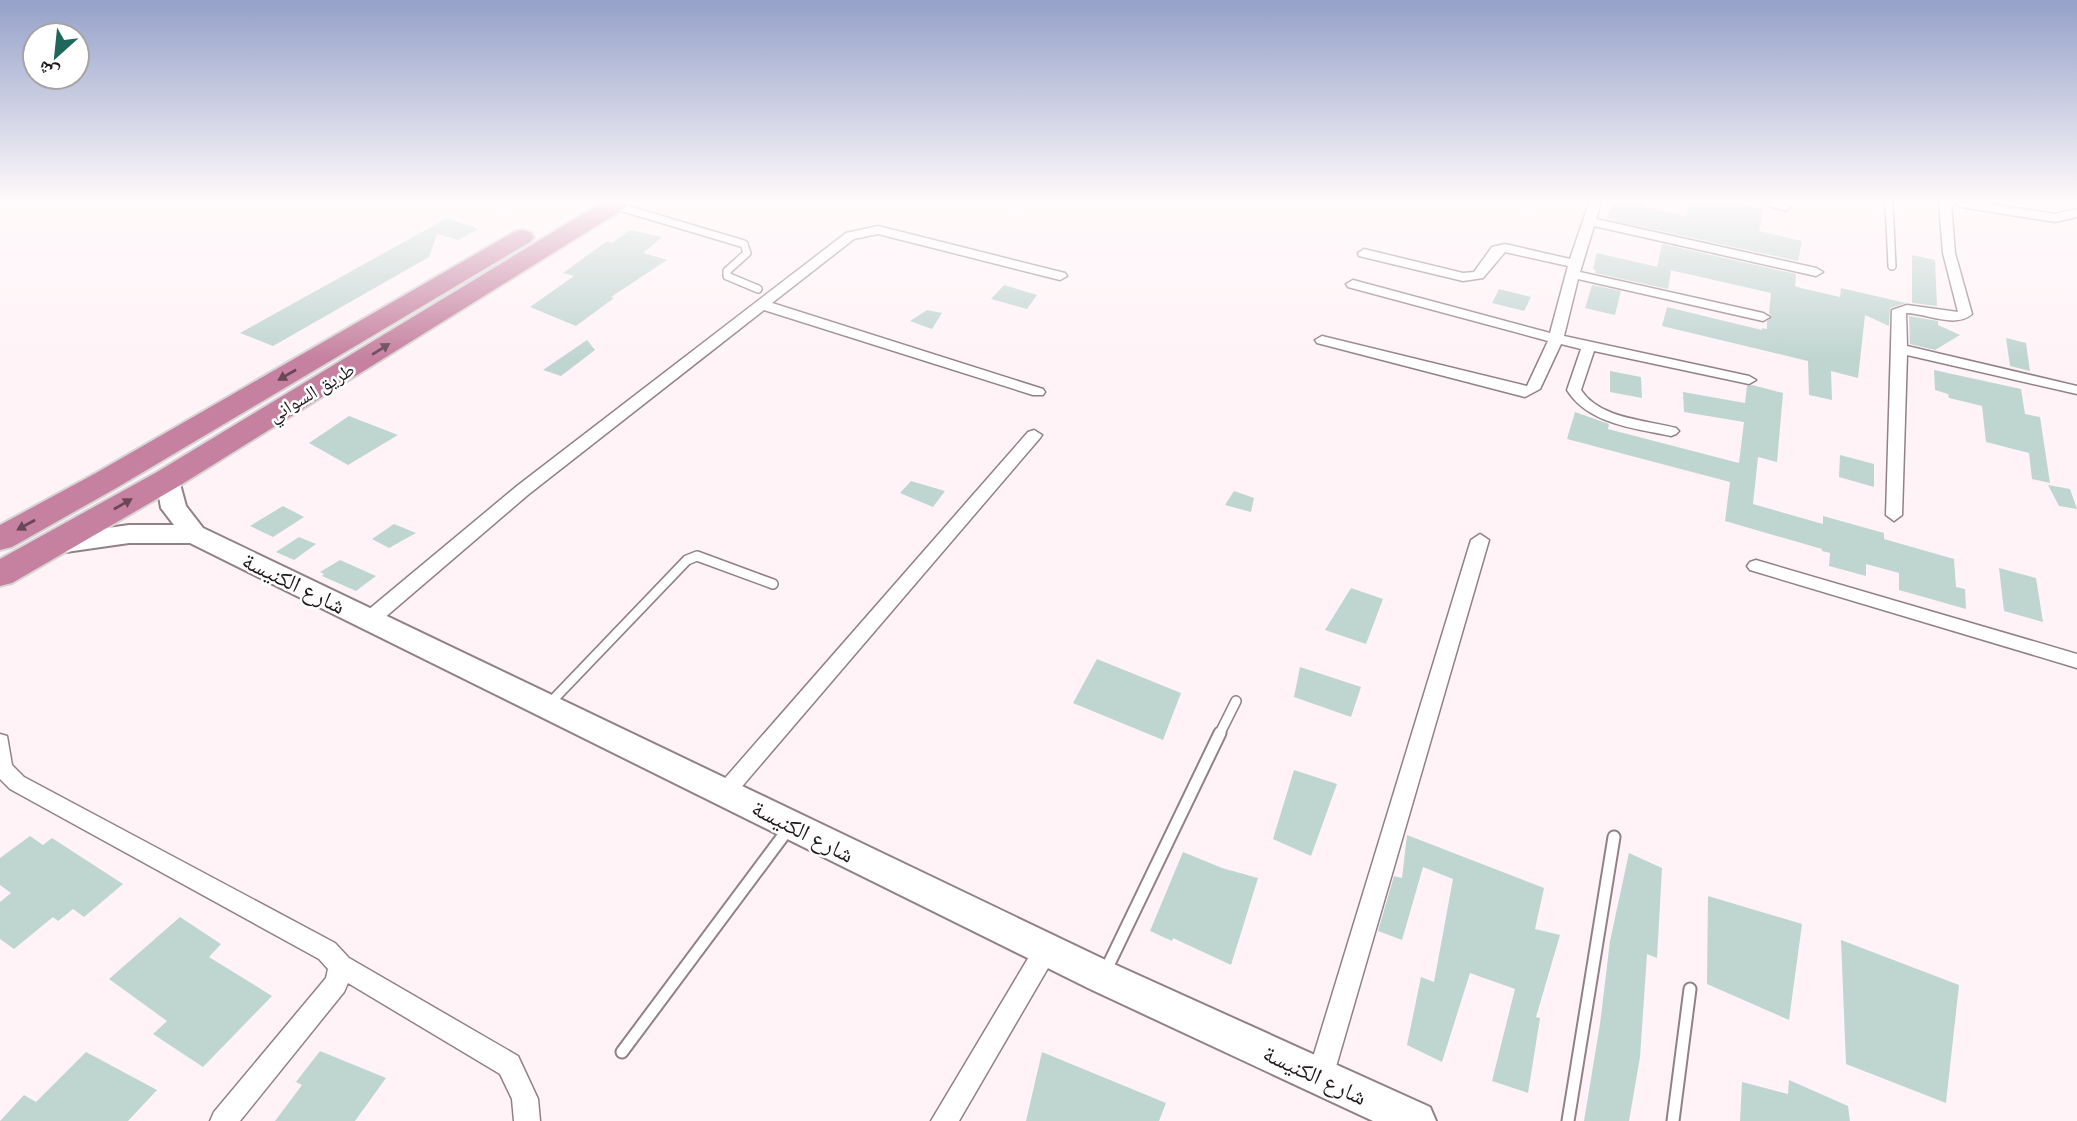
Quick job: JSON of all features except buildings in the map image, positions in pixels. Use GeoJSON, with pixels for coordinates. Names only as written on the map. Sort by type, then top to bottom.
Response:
{"type":"FeatureCollection","features":[{"type":"Feature","properties":{"kind":"highway","name":"طريق السواني"},"geometry":{"type":"LineString","coordinates":[[0,539],[107,481],[489,255]]}},
{"type":"Feature","properties":{"kind":"highway","name":"طريق السواني"},"geometry":{"type":"LineString","coordinates":[[0,574],[168,479],[532,255]]}},
{"type":"Feature","properties":{"kind":"main road","name":"شارع الكنيسة"},"geometry":{"type":"LineString","coordinates":[[168,479],[174,508],[194,534]]}},
{"type":"Feature","properties":{"kind":"main road","name":"شارع الكنيسة"},"geometry":{"type":"LineString","coordinates":[[52,545],[129,534],[194,534],[726,791],[790,827],[1103,977],[1416,1121]]}},
{"type":"Feature","properties":{"kind":"street"},"geometry":{"type":"LineString","coordinates":[[369,620],[523,490],[825,255]]}},
{"type":"Feature","properties":{"kind":"street"},"geometry":{"type":"LineString","coordinates":[[978,255],[1060,276]]}},
{"type":"Feature","properties":{"kind":"street"},"geometry":{"type":"LineString","coordinates":[[1374,255],[1463,277],[1478,275],[1493,255]]}},
{"type":"Feature","properties":{"kind":"street"},"geometry":{"type":"LineString","coordinates":[[1529,255],[1763,317]]}},
{"type":"Feature","properties":{"kind":"street"},"geometry":{"type":"LineString","coordinates":[[1322,341],[1525,391],[1534,389],[1556,339],[1578,255]]}},
{"type":"Feature","properties":{"kind":"street"},"geometry":{"type":"LineString","coordinates":[[1741,255],[1816,272]]}},
{"type":"Feature","properties":{"kind":"street"},"geometry":{"type":"LineString","coordinates":[[1894,515],[1899,310],[1910,307],[1954,317],[1965,314],[1950,255]]}},
{"type":"Feature","properties":{"kind":"street"},"geometry":{"type":"LineString","coordinates":[[1353,284],[1588,348],[1749,380]]}},
{"type":"Feature","properties":{"kind":"street"},"geometry":{"type":"LineString","coordinates":[[763,304],[1038,392]]}},
{"type":"Feature","properties":{"kind":"street"},"geometry":{"type":"LineString","coordinates":[[1588,348],[1574,390],[1581,403],[1612,416],[1671,431]]}},
{"type":"Feature","properties":{"kind":"street"},"geometry":{"type":"LineString","coordinates":[[1900,349],[2077,390]]}},
{"type":"Feature","properties":{"kind":"street"},"geometry":{"type":"LineString","coordinates":[[726,791],[1034,435]]}},
{"type":"Feature","properties":{"kind":"street"},"geometry":{"type":"LineString","coordinates":[[1320,1076],[1480,540]]}},
{"type":"Feature","properties":{"kind":"street"},"geometry":{"type":"LineString","coordinates":[[1756,566],[2077,661]]}},
{"type":"Feature","properties":{"kind":"street"},"geometry":{"type":"LineString","coordinates":[[0,742],[2,768],[17,783],[327,951],[341,966],[509,1065],[522,1088],[528,1113],[527,1121]]}},
{"type":"Feature","properties":{"kind":"street"},"geometry":{"type":"LineString","coordinates":[[944,1121],[1047,948]]}},
{"type":"Feature","properties":{"kind":"street"},"geometry":{"type":"LineString","coordinates":[[223,1121],[336,984],[341,966]]}},
{"type":"Feature","properties":{"kind":"lane"},"geometry":{"type":"LineString","coordinates":[[744,255],[727,271],[727,276],[758,289]]}},
{"type":"Feature","properties":{"kind":"lane"},"geometry":{"type":"LineString","coordinates":[[1891,255],[1892,266]]}},
{"type":"Feature","properties":{"kind":"lane"},"geometry":{"type":"LineString","coordinates":[[547,705],[687,560],[697,556],[772,584]]}},
{"type":"Feature","properties":{"kind":"lane"},"geometry":{"type":"LineString","coordinates":[[1103,977],[1236,701]]}},
{"type":"Feature","properties":{"kind":"lane"},"geometry":{"type":"LineString","coordinates":[[622,1052],[790,827]]}},
{"type":"Feature","properties":{"kind":"lane"},"geometry":{"type":"LineString","coordinates":[[1568,1121],[1614,836]]}},
{"type":"Feature","properties":{"kind":"lane"},"geometry":{"type":"LineString","coordinates":[[1673,1121],[1690,989]]}}]}
